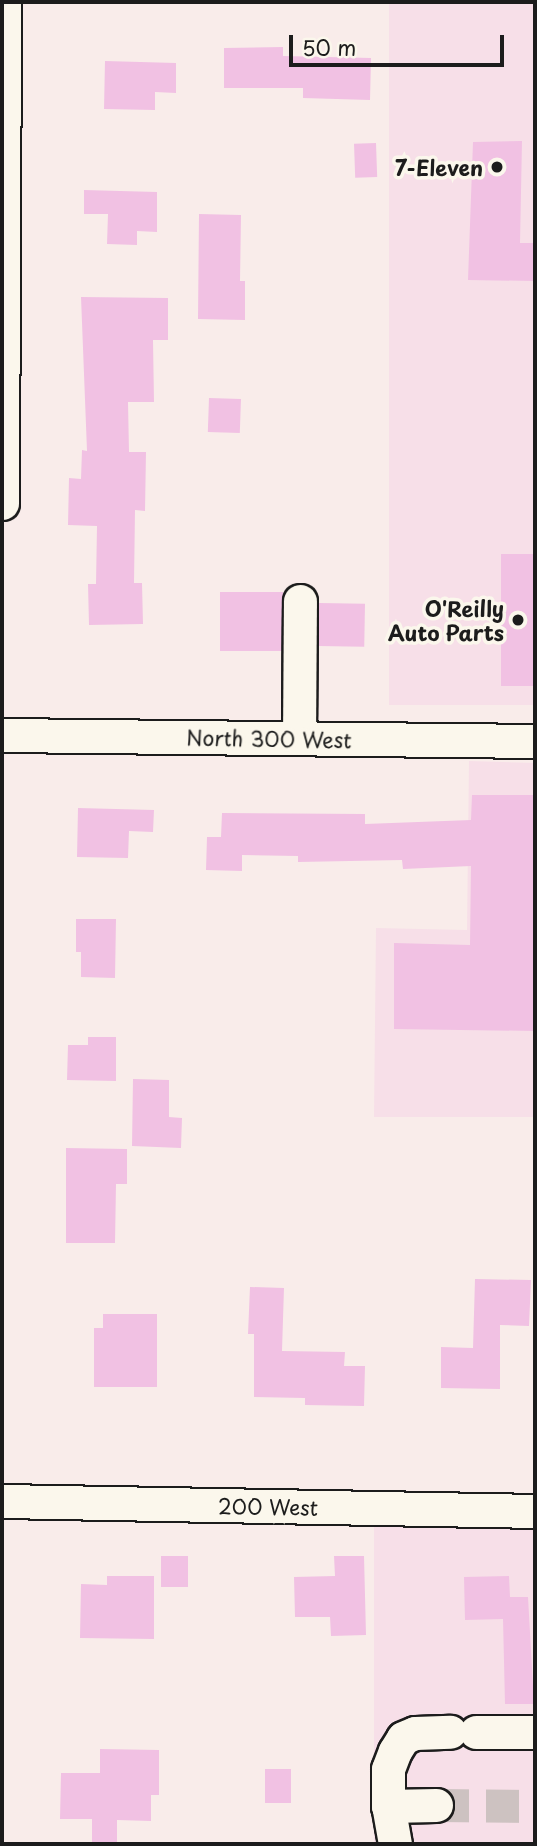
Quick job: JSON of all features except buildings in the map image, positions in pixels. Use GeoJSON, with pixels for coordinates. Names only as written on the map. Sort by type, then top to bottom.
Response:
{"type":"FeatureCollection","features":[{"type":"Feature","properties":{"kind":"street"},"geometry":{"type":"LineString","coordinates":[[2,503],[4,2]]}},
{"type":"Feature","properties":{"kind":"street"},"geometry":{"type":"LineString","coordinates":[[299,738],[300,601]]}},
{"type":"Feature","properties":{"kind":"street","name":"North 300 West"},"geometry":{"type":"LineString","coordinates":[[2,735],[535,741]]}},
{"type":"Feature","properties":{"kind":"street","name":"200 West"},"geometry":{"type":"LineString","coordinates":[[2,1501],[535,1511]]}},
{"type":"Feature","properties":{"kind":"street"},"geometry":{"type":"LineString","coordinates":[[395,1844],[388,1806],[388,1769],[403,1738],[415,1733],[535,1732]]}},
{"type":"Feature","properties":{"kind":"street"},"geometry":{"type":"LineString","coordinates":[[388,1806],[436,1805]]}},
{"type":"Feature","properties":{"kind":"shaded area"},"geometry":{"type":"Polygon","coordinates":[[[389,2],[535,2],[535,705],[389,705],[389,2]]]}},
{"type":"Feature","properties":{"kind":"shaded area"},"geometry":{"type":"Polygon","coordinates":[[[469,761],[535,763],[535,1117],[374,1117],[376,928],[467,930],[469,761]]]}},
{"type":"Feature","properties":{"kind":"shaded area"},"geometry":{"type":"Polygon","coordinates":[[[374,1525],[535,1525],[535,1844],[374,1844],[374,1525]]]}},
{"type":"Feature","properties":{"kind":"tunnel"},"geometry":{"type":"LineString","coordinates":[[436,1805],[535,1806]]}},
{"type":"Feature","properties":{"kind":"place","name":"7-Eleven"},"geometry":{"type":"Point","coordinates":[497,167]}},
{"type":"Feature","properties":{"kind":"place","name":"O'Reilly Auto Parts"},"geometry":{"type":"Point","coordinates":[518,620]}}]}
